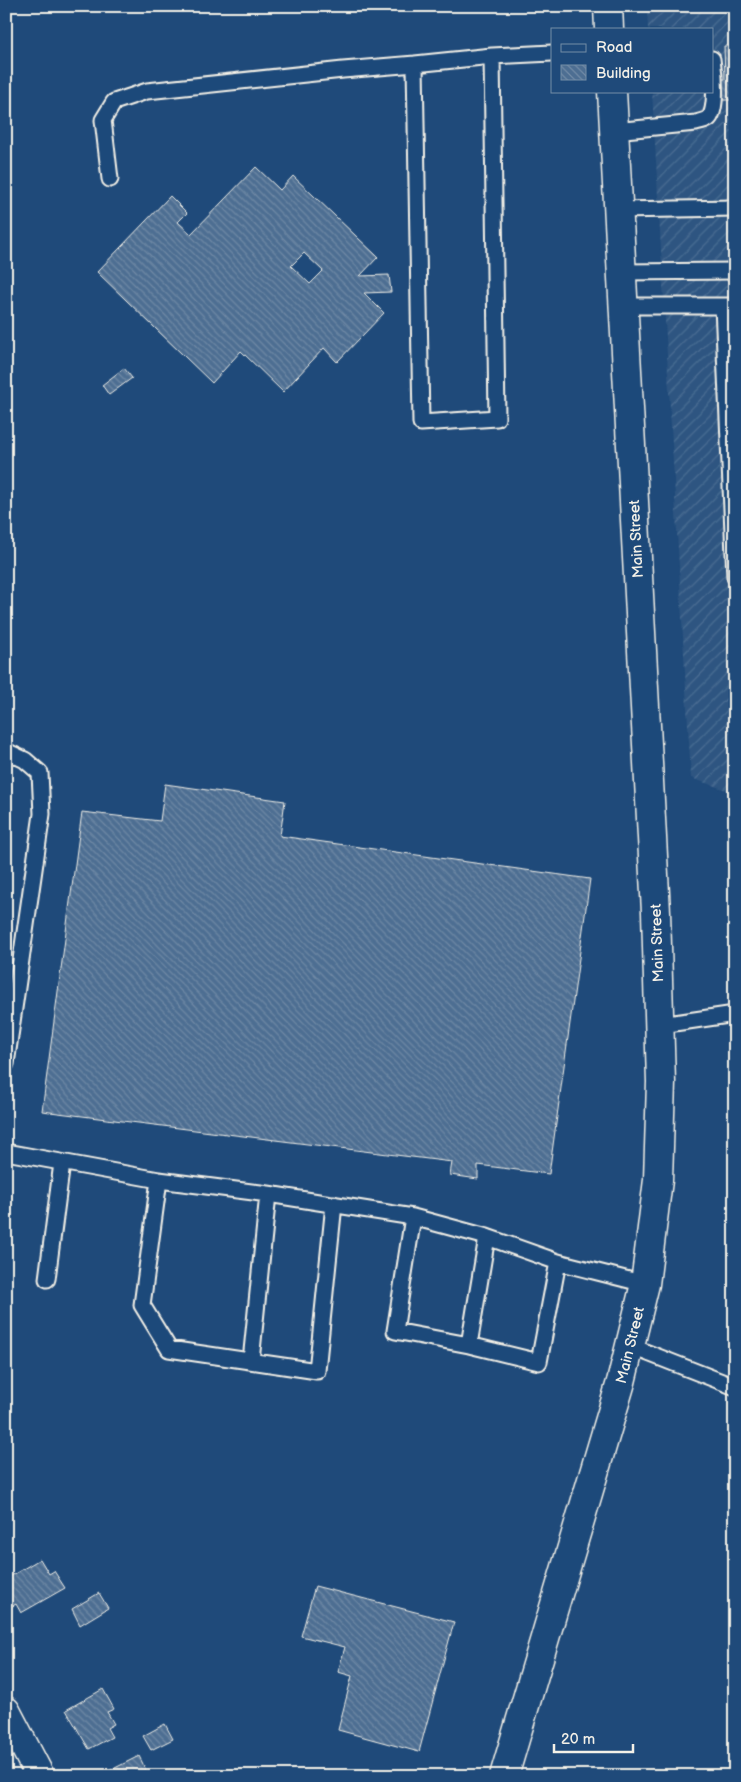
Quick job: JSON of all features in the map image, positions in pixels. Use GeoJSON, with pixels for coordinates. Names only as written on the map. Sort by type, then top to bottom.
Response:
{"type":"FeatureCollection","features":[{"type":"Feature","properties":{"kind":"main road"},"geometry":{"type":"LineString","coordinates":[[608,6],[609,28]]}},
{"type":"Feature","properties":{"kind":"main road","name":"Main Street"},"geometry":{"type":"LineString","coordinates":[[504,1776],[621,1382],[645,1284],[658,1180],[661,1115],[656,912],[612,92]]}},
{"type":"Feature","properties":{"kind":"main road"},"geometry":{"type":"LineString","coordinates":[[6,1711],[40,1776]]}},
{"type":"Feature","properties":{"kind":"lane"},"geometry":{"type":"LineString","coordinates":[[110,179],[103,120],[114,102],[147,91],[492,56],[551,53]]}},
{"type":"Feature","properties":{"kind":"lane"},"geometry":{"type":"LineString","coordinates":[[415,64],[421,423],[497,418],[492,56]]}},
{"type":"Feature","properties":{"kind":"lane"},"geometry":{"type":"LineString","coordinates":[[614,131],[696,123],[708,120],[712,114],[714,92]]}},
{"type":"Feature","properties":{"kind":"lane"},"geometry":{"type":"LineString","coordinates":[[618,210],[735,208]]}},
{"type":"Feature","properties":{"kind":"lane"},"geometry":{"type":"LineString","coordinates":[[621,272],[735,271]]}},
{"type":"Feature","properties":{"kind":"lane"},"geometry":{"type":"LineString","coordinates":[[623,306],[729,306],[735,577]]}},
{"type":"Feature","properties":{"kind":"lane"},"geometry":{"type":"LineString","coordinates":[[6,751],[25,760],[40,773],[42,814],[6,1064]]}},
{"type":"Feature","properties":{"kind":"lane"},"geometry":{"type":"LineString","coordinates":[[660,1026],[735,1014]]}},
{"type":"Feature","properties":{"kind":"lane"},"geometry":{"type":"LineString","coordinates":[[6,1152],[159,1180],[268,1194],[413,1217],[486,1237],[558,1262],[645,1284]]}},
{"type":"Feature","properties":{"kind":"lane"},"geometry":{"type":"LineString","coordinates":[[46,1279],[62,1163]]}},
{"type":"Feature","properties":{"kind":"lane"},"geometry":{"type":"LineString","coordinates":[[159,1180],[142,1305],[169,1349],[317,1371],[334,1204]]}},
{"type":"Feature","properties":{"kind":"lane"},"geometry":{"type":"LineString","coordinates":[[251,1361],[268,1194]]}},
{"type":"Feature","properties":{"kind":"lane"},"geometry":{"type":"LineString","coordinates":[[413,1217],[395,1331],[469,1345],[539,1362],[558,1262]]}},
{"type":"Feature","properties":{"kind":"lane"},"geometry":{"type":"LineString","coordinates":[[469,1345],[486,1237]]}},
{"type":"Feature","properties":{"kind":"lane"},"geometry":{"type":"LineString","coordinates":[[630,1346],[735,1387]]}},
{"type":"Feature","properties":{"kind":"shaded area"},"geometry":{"type":"Polygon","coordinates":[[[647,6],[735,6],[735,793],[691,778],[652,92],[714,92],[714,28],[648,28],[647,6]]]}},
{"type":"Feature","properties":{"kind":"building"},"geometry":{"type":"Polygon","coordinates":[[[724,46],[735,46],[735,100],[721,100],[721,79],[725,79],[724,46]]]}},
{"type":"Feature","properties":{"kind":"building"},"geometry":{"type":"Polygon","coordinates":[[[256,167],[280,190],[293,176],[378,257],[360,276],[389,275],[391,292],[364,293],[384,313],[337,362],[324,348],[283,392],[241,351],[212,383],[97,272],[170,196],[187,213],[178,222],[191,234],[256,167]],[[304,253],[291,266],[310,284],[323,271],[304,253]]]}},
{"type":"Feature","properties":{"kind":"building"},"geometry":{"type":"Polygon","coordinates":[[[124,368],[132,378],[109,395],[102,385],[124,368]]]}},
{"type":"Feature","properties":{"kind":"building"},"geometry":{"type":"Polygon","coordinates":[[[165,784],[285,801],[280,836],[590,879],[549,1174],[478,1165],[478,1179],[450,1175],[452,1162],[42,1111],[82,812],[160,821],[165,784]]]}},
{"type":"Feature","properties":{"kind":"building"},"geometry":{"type":"Polygon","coordinates":[[[40,1559],[49,1574],[54,1571],[65,1588],[21,1613],[16,1604],[6,1610],[6,1579],[40,1559]]]}},
{"type":"Feature","properties":{"kind":"building"},"geometry":{"type":"Polygon","coordinates":[[[315,1586],[454,1622],[419,1752],[338,1730],[352,1676],[338,1672],[345,1647],[301,1636],[315,1586]]]}},
{"type":"Feature","properties":{"kind":"building"},"geometry":{"type":"Polygon","coordinates":[[[99,1593],[108,1608],[80,1625],[72,1609],[99,1593]]]}},
{"type":"Feature","properties":{"kind":"building"},"geometry":{"type":"Polygon","coordinates":[[[103,1689],[114,1709],[107,1712],[114,1724],[107,1728],[112,1737],[89,1749],[66,1710],[103,1689]]]}},
{"type":"Feature","properties":{"kind":"building"},"geometry":{"type":"Polygon","coordinates":[[[165,1724],[173,1739],[151,1750],[143,1736],[165,1724]]]}},
{"type":"Feature","properties":{"kind":"building"},"geometry":{"type":"Polygon","coordinates":[[[139,1756],[146,1770],[140,1773],[142,1776],[106,1776],[105,1773],[139,1756]]]}}]}
